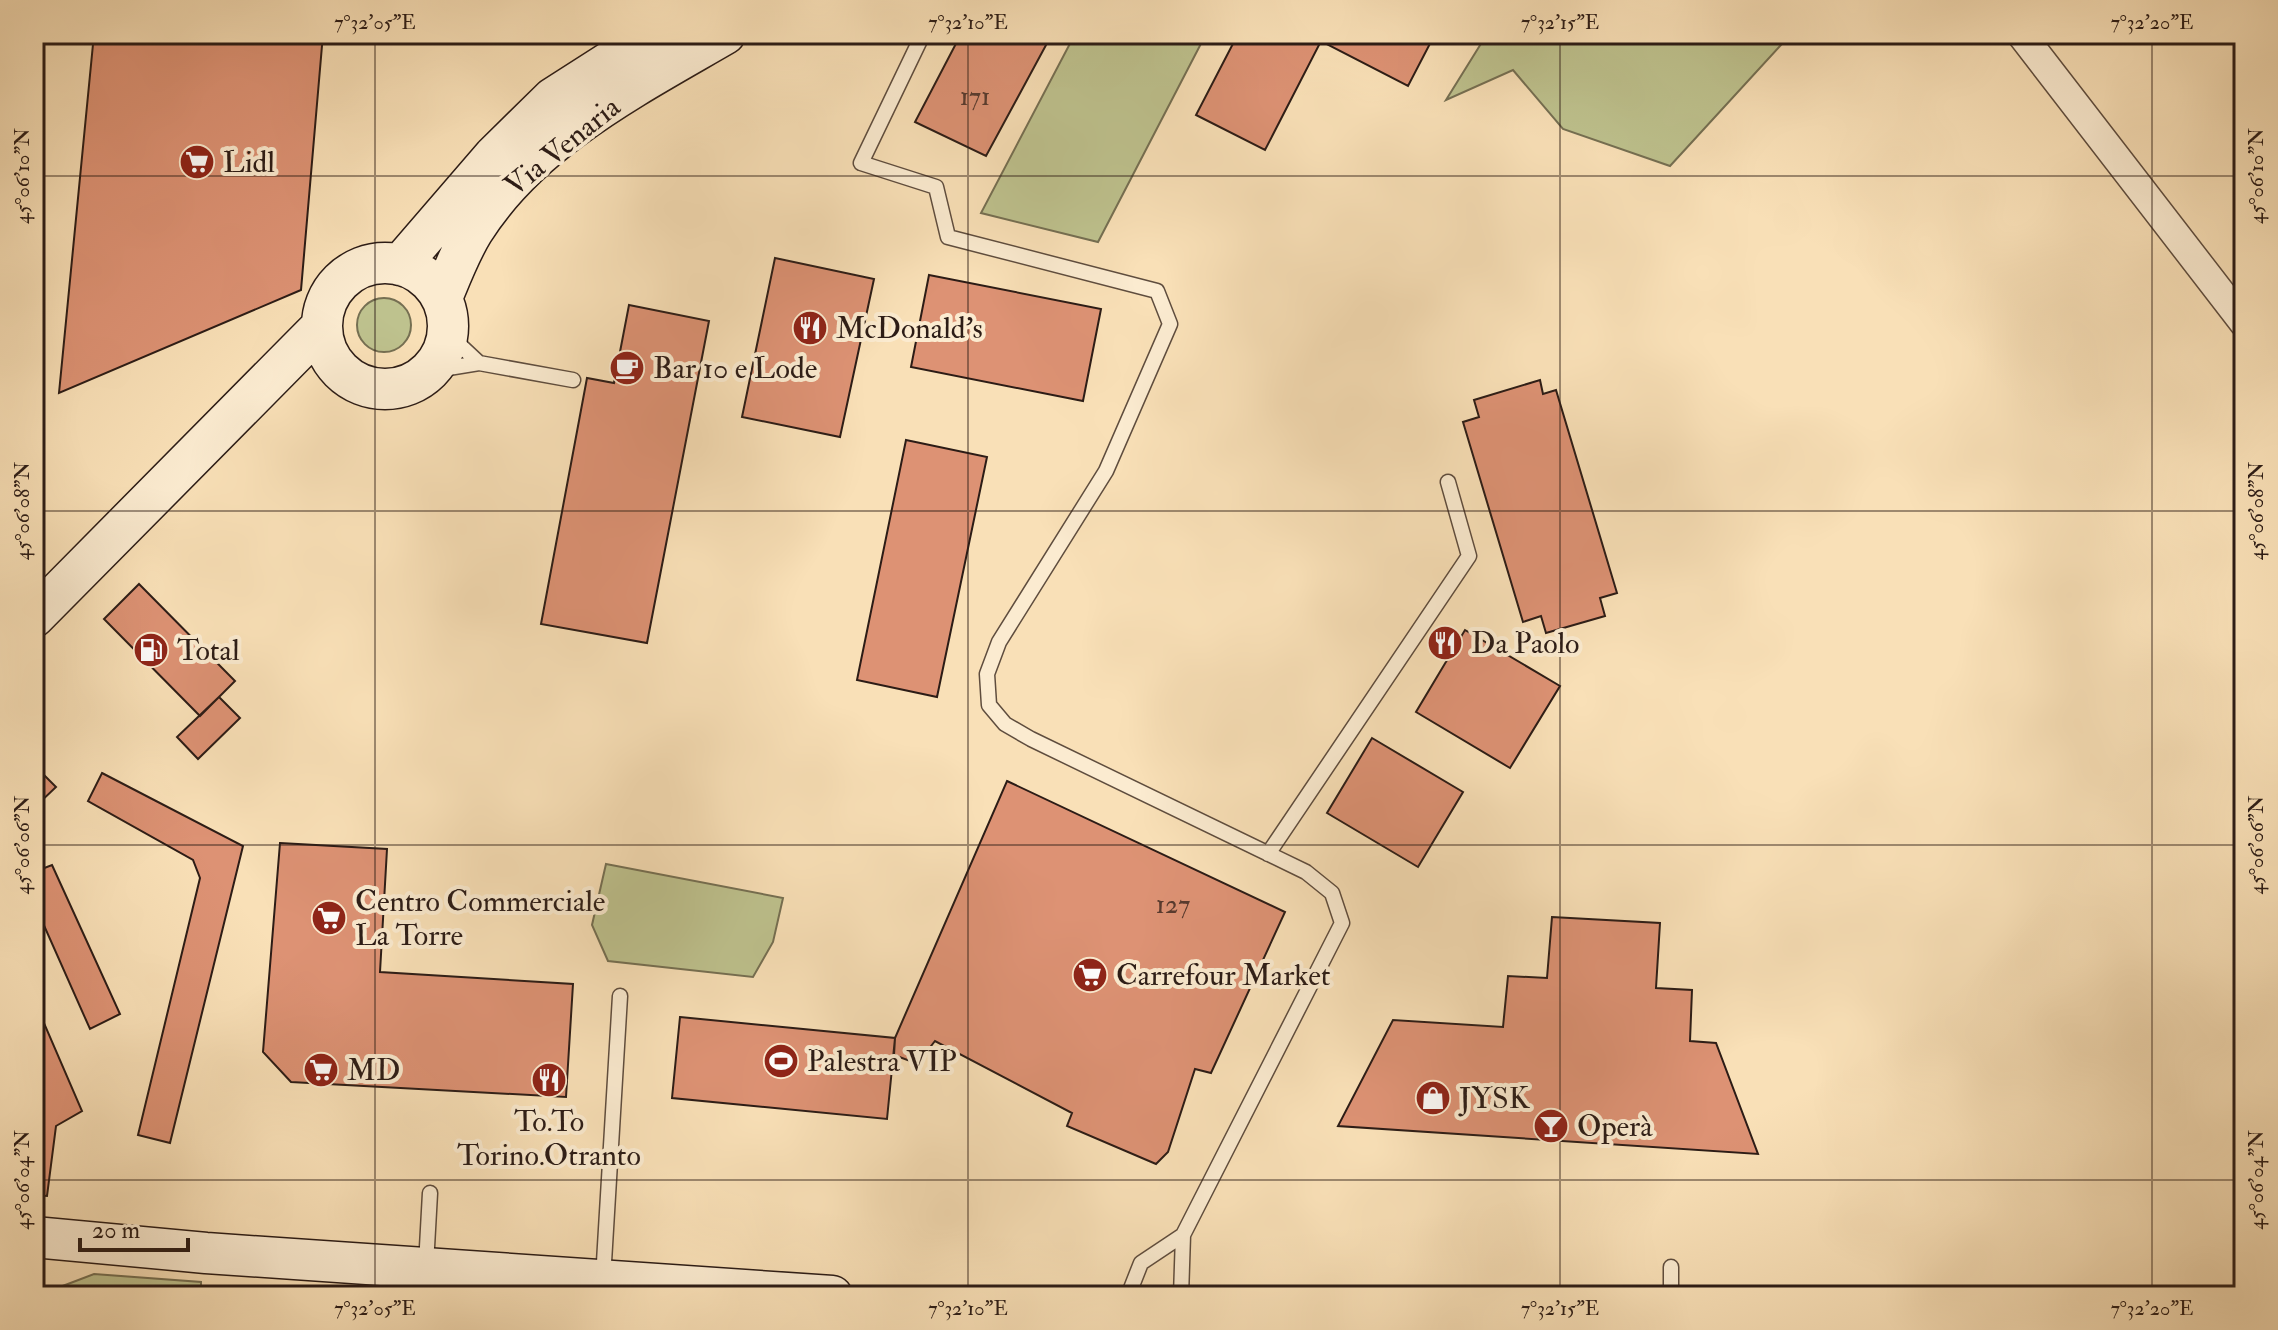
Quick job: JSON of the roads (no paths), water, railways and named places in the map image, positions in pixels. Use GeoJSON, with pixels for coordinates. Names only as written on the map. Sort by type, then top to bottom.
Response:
{"type":"FeatureCollection","features":[{"type":"Feature","properties":{"kind":"main road","name":"Via Venaria"},"geometry":{"type":"LineString","coordinates":[[400,265],[494,156],[553,98],[653,34]]}},
{"type":"Feature","properties":{"kind":"main road","name":"Via Venaria"},"geometry":{"type":"LineString","coordinates":[[445,316],[472,232],[513,180],[585,118],[725,34]]}},
{"type":"Feature","properties":{"kind":"main road"},"geometry":{"type":"LineString","coordinates":[[381,263],[417,271],[432,283],[445,316],[442,354],[430,371],[413,383],[392,389],[371,388],[352,380],[335,366],[325,347],[321,327],[328,299],[346,276],[362,267],[381,263]]}},
{"type":"Feature","properties":{"kind":"main road"},"geometry":{"type":"LineString","coordinates":[[34,617],[321,327]]}},
{"type":"Feature","properties":{"kind":"main road"},"geometry":{"type":"LineString","coordinates":[[210,437],[335,366]]}},
{"type":"Feature","properties":{"kind":"main road"},"geometry":{"type":"LineString","coordinates":[[37,1243],[426,1266],[832,1296]]}},
{"type":"Feature","properties":{"kind":"street"},"geometry":{"type":"LineString","coordinates":[[2021,34],[2244,323]]}},
{"type":"Feature","properties":{"kind":"lane"},"geometry":{"type":"LineString","coordinates":[[923,34],[861,163],[936,187],[948,237],[1157,291],[1170,324],[1106,471],[999,642],[987,674],[989,705],[1005,724],[1031,739],[1306,872],[1332,893],[1342,923],[1183,1235],[1181,1296]]}},
{"type":"Feature","properties":{"kind":"lane"},"geometry":{"type":"LineString","coordinates":[[445,316],[479,363]]}},
{"type":"Feature","properties":{"kind":"lane"},"geometry":{"type":"LineString","coordinates":[[430,371],[479,363],[573,380]]}},
{"type":"Feature","properties":{"kind":"lane"},"geometry":{"type":"LineString","coordinates":[[1268,854],[1469,556],[1448,482]]}},
{"type":"Feature","properties":{"kind":"lane"},"geometry":{"type":"LineString","coordinates":[[603,1279],[620,996]]}},
{"type":"Feature","properties":{"kind":"lane"},"geometry":{"type":"LineString","coordinates":[[426,1266],[430,1193]]}},
{"type":"Feature","properties":{"kind":"lane"},"geometry":{"type":"LineString","coordinates":[[1128,1296],[1141,1263],[1183,1235]]}},
{"type":"Feature","properties":{"kind":"lane"},"geometry":{"type":"LineString","coordinates":[[1671,1267],[1671,1296]]}},
{"type":"Feature","properties":{"kind":"place","name":"Lidl"},"geometry":{"type":"Point","coordinates":[197,162]}},
{"type":"Feature","properties":{"kind":"place","name":"McDonald's"},"geometry":{"type":"Point","coordinates":[810,328]}},
{"type":"Feature","properties":{"kind":"place","name":"Bar 10 e Lode"},"geometry":{"type":"Point","coordinates":[627,368]}},
{"type":"Feature","properties":{"kind":"place","name":"Da Paolo"},"geometry":{"type":"Point","coordinates":[1445,643]}},
{"type":"Feature","properties":{"kind":"place","name":"Total"},"geometry":{"type":"Point","coordinates":[151,650]}},
{"type":"Feature","properties":{"kind":"place","name":"Centro Commerciale La Torre"},"geometry":{"type":"Point","coordinates":[329,918]}},
{"type":"Feature","properties":{"kind":"place","name":"Carrefour Market"},"geometry":{"type":"Point","coordinates":[1090,975]}},
{"type":"Feature","properties":{"kind":"place","name":"Palestra VIP"},"geometry":{"type":"Point","coordinates":[781,1061]}},
{"type":"Feature","properties":{"kind":"place","name":"MD"},"geometry":{"type":"Point","coordinates":[321,1070]}},
{"type":"Feature","properties":{"kind":"place","name":"To.To Torino.Otranto"},"geometry":{"type":"Point","coordinates":[549,1080]}},
{"type":"Feature","properties":{"kind":"place","name":"JYSK"},"geometry":{"type":"Point","coordinates":[1433,1098]}},
{"type":"Feature","properties":{"kind":"place","name":"Operà"},"geometry":{"type":"Point","coordinates":[1551,1126]}}]}
